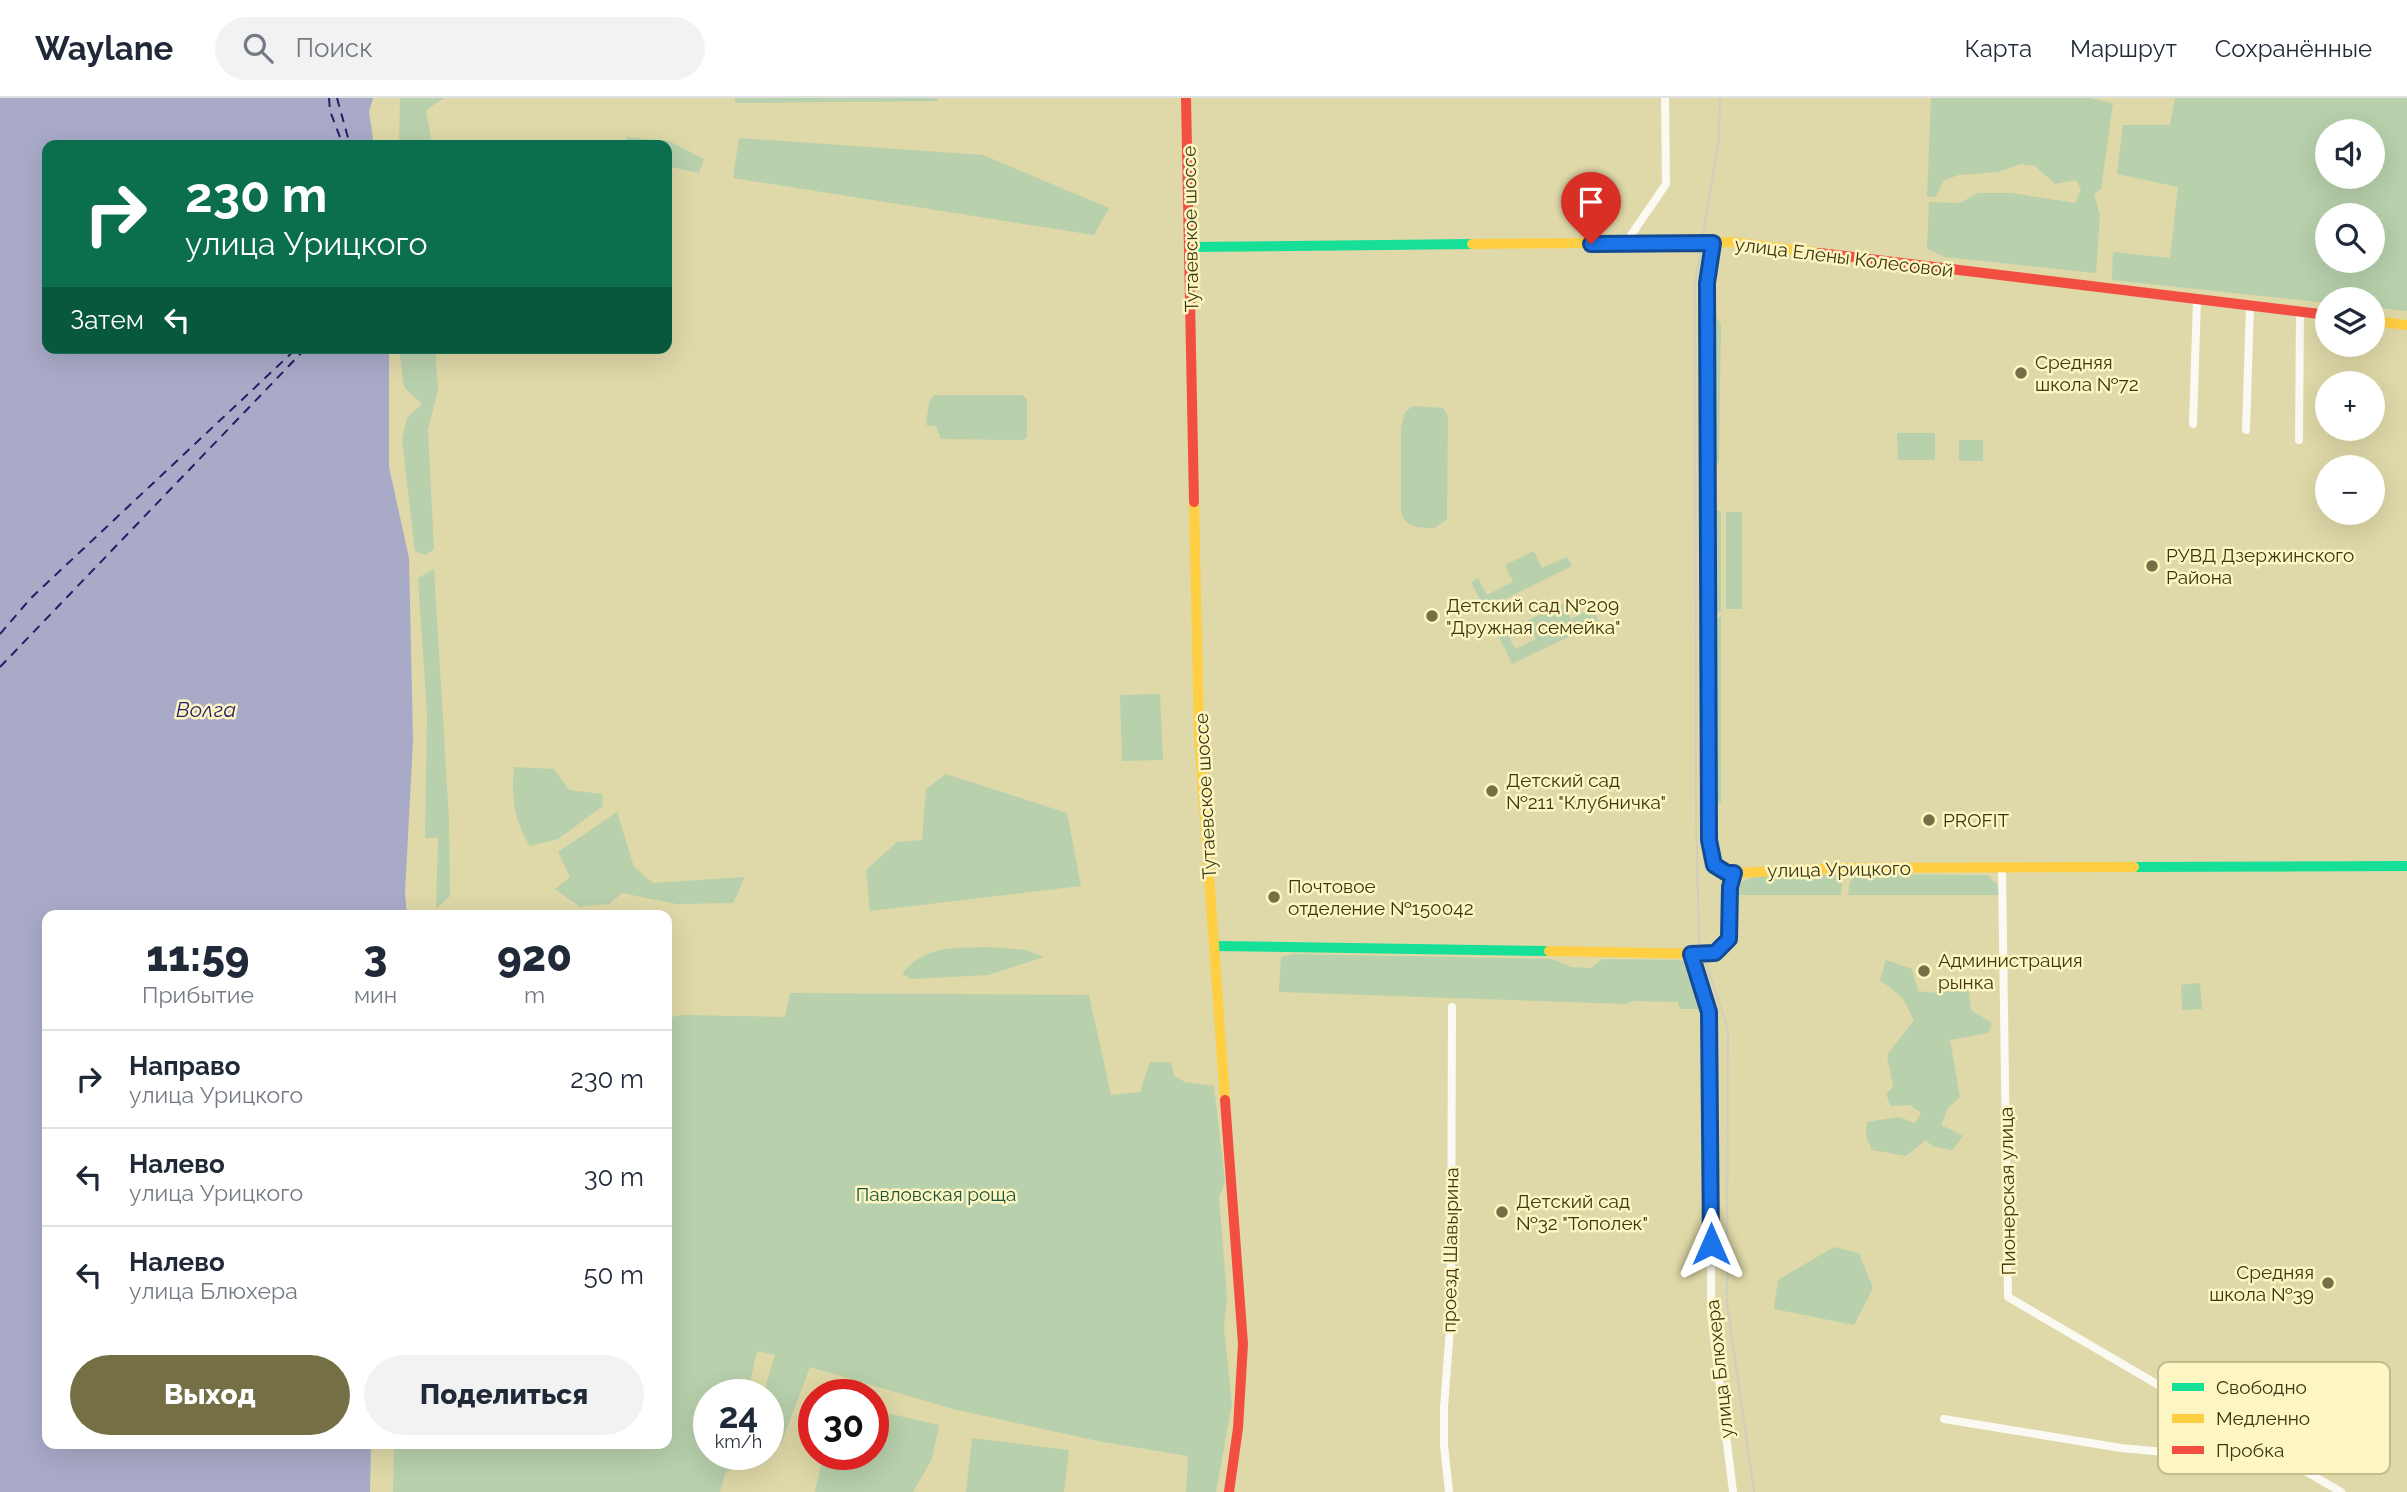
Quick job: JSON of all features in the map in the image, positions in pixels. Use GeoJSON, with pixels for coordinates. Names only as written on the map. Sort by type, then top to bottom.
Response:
{"type":"FeatureCollection","features":[{"type":"Feature","properties":{"kind":"street","name":"Тутаевское шоссе"},"geometry":{"type":"LineString","coordinates":[[1186,98],[1199,734],[1243,1344],[1238,1428],[1229,1492]]}},
{"type":"Feature","properties":{"kind":"street"},"geometry":{"type":"LineString","coordinates":[[1625,244],[1666,184],[1665,98]]}},
{"type":"Feature","properties":{"kind":"street"},"geometry":{"type":"LineString","coordinates":[[1215,946],[1486,948],[1691,954],[1715,953],[1729,939],[1730,887],[1734,873],[1727,873],[1714,865],[1709,840],[1707,296],[1713,243]]}},
{"type":"Feature","properties":{"kind":"street","name":"улица Елены Колесовой"},"geometry":{"type":"LineString","coordinates":[[1190,247],[1753,244],[2315,314]]}},
{"type":"Feature","properties":{"kind":"street"},"geometry":{"type":"LineString","coordinates":[[2193,424],[2197,299]]}},
{"type":"Feature","properties":{"kind":"street"},"geometry":{"type":"LineString","coordinates":[[2246,430],[2250,306]]}},
{"type":"Feature","properties":{"kind":"street"},"geometry":{"type":"LineString","coordinates":[[2299,440],[2300,312]]}},
{"type":"Feature","properties":{"kind":"street"},"geometry":{"type":"LineString","coordinates":[[2385,322],[2407,325]]}},
{"type":"Feature","properties":{"kind":"street","name":"улица Урицкого"},"geometry":{"type":"LineString","coordinates":[[1734,873],[1833,868],[2407,866]]}},
{"type":"Feature","properties":{"kind":"street","name":"Пионерская улица"},"geometry":{"type":"LineString","coordinates":[[2002,868],[2008,1297],[2158,1386]]}},
{"type":"Feature","properties":{"kind":"street","name":"улица Блюхера"},"geometry":{"type":"LineString","coordinates":[[1691,954],[1709,1012],[1712,1069],[1710,1313],[1733,1492]]}},
{"type":"Feature","properties":{"kind":"street","name":"проезд Шавырина"},"geometry":{"type":"LineString","coordinates":[[1450,1492],[1444,1445],[1444,1407],[1451,1315],[1452,1007]]}},
{"type":"Feature","properties":{"kind":"street"},"geometry":{"type":"LineString","coordinates":[[1944,1419],[2121,1448],[2158,1451]]}},
{"type":"Feature","properties":{"kind":"street","name":"Пионерская улица"},"geometry":{"type":"LineString","coordinates":[[2309,1474],[2341,1492]]}},
{"type":"Feature","properties":{"kind":"green space"},"geometry":{"type":"Polygon","coordinates":[[[400,98],[444,98],[426,110],[429,140],[399,140],[400,98]]]}},
{"type":"Feature","properties":{"kind":"green space"},"geometry":{"type":"Polygon","coordinates":[[[735,98],[938,98],[938,101],[735,103],[735,98]]]}},
{"type":"Feature","properties":{"kind":"green space"},"geometry":{"type":"Polygon","coordinates":[[[1931,98],[2088,98],[2113,103],[2101,189],[2094,194],[2100,215],[2096,273],[1945,257],[1927,249],[1929,202],[1960,203],[1978,193],[2012,193],[2075,203],[2081,190],[2076,180],[2055,184],[2035,166],[2021,164],[1998,172],[1959,175],[1944,180],[1936,197],[1927,197],[1931,98]]]}},
{"type":"Feature","properties":{"kind":"green space"},"geometry":{"type":"Polygon","coordinates":[[[2175,98],[2407,98],[2407,311],[2385,308],[2385,287],[2315,287],[2315,302],[2112,280],[2113,252],[2170,258],[2178,187],[2117,174],[2123,125],[2170,125],[2175,98]]]}},
{"type":"Feature","properties":{"kind":"green space"},"geometry":{"type":"Polygon","coordinates":[[[626,137],[658,140],[626,140],[626,137]]]}},
{"type":"Feature","properties":{"kind":"green space"},"geometry":{"type":"Polygon","coordinates":[[[739,138],[983,155],[1109,208],[1094,235],[733,178],[739,138]]]}},
{"type":"Feature","properties":{"kind":"green space"},"geometry":{"type":"Polygon","coordinates":[[[672,143],[704,159],[699,173],[672,167],[672,143]]]}},
{"type":"Feature","properties":{"kind":"green space"},"geometry":{"type":"Polygon","coordinates":[[[1710,312],[1721,323],[1719,463],[1711,463],[1710,312]]]}},
{"type":"Feature","properties":{"kind":"green space"},"geometry":{"type":"Polygon","coordinates":[[[400,354],[435,354],[438,389],[428,430],[434,549],[426,555],[415,551],[402,440],[407,418],[422,404],[404,387],[400,354]]]}},
{"type":"Feature","properties":{"kind":"green space"},"geometry":{"type":"Polygon","coordinates":[[[934,395],[1022,395],[1027,399],[1027,437],[1023,440],[941,439],[936,426],[926,425],[929,402],[934,395]]]}},
{"type":"Feature","properties":{"kind":"green space"},"geometry":{"type":"Polygon","coordinates":[[[1413,406],[1443,408],[1448,416],[1447,519],[1435,528],[1410,524],[1401,511],[1401,428],[1405,412],[1413,406]]]}},
{"type":"Feature","properties":{"kind":"green space"},"geometry":{"type":"Polygon","coordinates":[[[1897,433],[1935,433],[1935,460],[1898,460],[1897,433]]]}},
{"type":"Feature","properties":{"kind":"green space"},"geometry":{"type":"Polygon","coordinates":[[[1959,440],[1983,440],[1983,461],[1959,461],[1959,440]]]}},
{"type":"Feature","properties":{"kind":"green space"},"geometry":{"type":"Polygon","coordinates":[[[1711,511],[1721,511],[1721,612],[1711,612],[1711,511]]]}},
{"type":"Feature","properties":{"kind":"green space"},"geometry":{"type":"Polygon","coordinates":[[[1726,512],[1742,512],[1742,609],[1726,609],[1726,512]]]}},
{"type":"Feature","properties":{"kind":"green space"},"geometry":{"type":"Polygon","coordinates":[[[1534,551],[1542,568],[1567,557],[1572,566],[1485,609],[1471,582],[1478,578],[1487,595],[1513,582],[1505,565],[1534,551]]]}},
{"type":"Feature","properties":{"kind":"green space"},"geometry":{"type":"Polygon","coordinates":[[[434,569],[449,819],[450,896],[436,909],[438,838],[425,838],[427,713],[418,578],[434,569]]]}},
{"type":"Feature","properties":{"kind":"green space"},"geometry":{"type":"Polygon","coordinates":[[[1563,603],[1571,619],[1593,608],[1599,622],[1512,664],[1498,635],[1506,631],[1515,649],[1536,639],[1527,621],[1563,603]]]}},
{"type":"Feature","properties":{"kind":"green space"},"geometry":{"type":"Polygon","coordinates":[[[1721,616],[1721,803],[1713,803],[1712,623],[1721,616]]]}},
{"type":"Feature","properties":{"kind":"green space"},"geometry":{"type":"Polygon","coordinates":[[[1160,694],[1163,760],[1122,761],[1120,695],[1160,694]]]}},
{"type":"Feature","properties":{"kind":"green space"},"geometry":{"type":"Polygon","coordinates":[[[514,767],[554,769],[569,790],[602,794],[603,806],[558,839],[530,846],[520,827],[515,808],[514,767]]]}},
{"type":"Feature","properties":{"kind":"green space"},"geometry":{"type":"Polygon","coordinates":[[[946,774],[1067,813],[1081,886],[870,911],[866,870],[897,842],[922,840],[926,789],[946,774]]]}},
{"type":"Feature","properties":{"kind":"green space"},"geometry":{"type":"Polygon","coordinates":[[[617,812],[634,867],[653,883],[745,877],[733,903],[677,904],[622,893],[609,904],[580,907],[555,889],[570,877],[558,852],[617,812]]]}},
{"type":"Feature","properties":{"kind":"green space"},"geometry":{"type":"Polygon","coordinates":[[[1857,874],[1987,875],[1998,885],[1999,895],[1848,895],[1850,882],[1857,874]]]}},
{"type":"Feature","properties":{"kind":"green space"},"geometry":{"type":"Polygon","coordinates":[[[1757,875],[1836,875],[1842,877],[1841,895],[1737,895],[1742,882],[1757,875]]]}},
{"type":"Feature","properties":{"kind":"green space"},"geometry":{"type":"Polygon","coordinates":[[[953,948],[1027,950],[1044,957],[988,975],[911,979],[902,974],[920,958],[931,953],[953,948]]]}},
{"type":"Feature","properties":{"kind":"green space"},"geometry":{"type":"Polygon","coordinates":[[[1294,954],[1552,959],[1571,967],[1591,968],[1602,959],[1681,960],[1695,975],[1705,1009],[1680,1009],[1678,1002],[1634,1001],[1625,1004],[1279,992],[1281,957],[1294,954]]]}},
{"type":"Feature","properties":{"kind":"green space"},"geometry":{"type":"Polygon","coordinates":[[[1886,960],[1912,969],[1918,991],[1935,993],[1968,986],[1971,1010],[1992,1023],[1988,1033],[1950,1040],[1960,1097],[1948,1108],[1941,1125],[1963,1136],[1952,1150],[1932,1146],[1926,1140],[1906,1156],[1872,1150],[1866,1136],[1867,1122],[1899,1117],[1915,1123],[1921,1113],[1910,1105],[1891,1106],[1886,1094],[1893,1087],[1887,1055],[1914,1020],[1902,997],[1880,980],[1886,960]]]}},
{"type":"Feature","properties":{"kind":"green space"},"geometry":{"type":"Polygon","coordinates":[[[2200,983],[2202,1009],[2182,1010],[2181,985],[2200,983]]]}},
{"type":"Feature","properties":{"kind":"green space","name":"Павловская роща"},"geometry":{"type":"Polygon","coordinates":[[[790,993],[1089,995],[1111,1095],[1140,1092],[1150,1062],[1171,1062],[1174,1076],[1185,1082],[1214,1086],[1225,1182],[1219,1197],[1227,1297],[1224,1328],[1232,1404],[1216,1492],[1186,1492],[1188,1456],[1098,1441],[953,1409],[889,1390],[889,1379],[851,1379],[810,1367],[805,1379],[798,1379],[798,1399],[784,1436],[784,1379],[768,1379],[775,1355],[757,1351],[751,1379],[693,1379],[693,1470],[729,1470],[725,1474],[720,1492],[393,1492],[394,1449],[672,1449],[672,1017],[785,1017],[790,993]]]}},
{"type":"Feature","properties":{"kind":"green space"},"geometry":{"type":"Polygon","coordinates":[[[1834,1247],[1859,1253],[1873,1288],[1854,1325],[1774,1309],[1778,1280],[1834,1247]]]}},
{"type":"Feature","properties":{"kind":"green space"},"geometry":{"type":"Polygon","coordinates":[[[889,1414],[939,1425],[932,1459],[913,1492],[815,1492],[820,1470],[889,1470],[889,1414]]]}},
{"type":"Feature","properties":{"kind":"green space"},"geometry":{"type":"Polygon","coordinates":[[[972,1438],[1069,1450],[1064,1492],[966,1492],[972,1438]]]}},
{"type":"Feature","properties":{"kind":"water","name":"Волга"},"geometry":{"type":"Polygon","coordinates":[[[0,98],[373,98],[369,112],[373,140],[42,140],[42,354],[389,354],[389,467],[409,558],[413,740],[405,893],[407,910],[42,910],[42,1449],[371,1449],[370,1492],[0,1492],[0,98]]]}},
{"type":"Feature","properties":{"kind":"ferry route"},"geometry":{"type":"LineString","coordinates":[[329,98],[330,111],[341,140]]}},
{"type":"Feature","properties":{"kind":"ferry route"},"geometry":{"type":"LineString","coordinates":[[337,98],[349,140]]}},
{"type":"Feature","properties":{"kind":"ferry route"},"geometry":{"type":"LineString","coordinates":[[0,634],[31,598],[291,354]]}},
{"type":"Feature","properties":{"kind":"ferry route"},"geometry":{"type":"LineString","coordinates":[[0,667],[300,354]]}},
{"type":"Feature","properties":{"kind":"tram line"},"geometry":{"type":"LineString","coordinates":[[1720,98],[1719,139],[1695,284],[1696,819],[1699,940],[1728,1030],[1727,1304],[1754,1492]]}},
{"type":"Feature","properties":{"kind":"traffic: fast"},"geometry":{"type":"LineString","coordinates":[[1709,807],[1707,283],[1713,243]]}},
{"type":"Feature","properties":{"kind":"traffic: fast"},"geometry":{"type":"LineString","coordinates":[[1190,247],[1472,244]]}},
{"type":"Feature","properties":{"kind":"traffic: fast"},"geometry":{"type":"LineString","coordinates":[[2134,867],[2407,866]]}},
{"type":"Feature","properties":{"kind":"traffic: fast"},"geometry":{"type":"LineString","coordinates":[[1215,946],[1549,951]]}},
{"type":"Feature","properties":{"kind":"traffic: slow"},"geometry":{"type":"LineString","coordinates":[[1472,244],[1731,242],[1820,253]]}},
{"type":"Feature","properties":{"kind":"traffic: slow"},"geometry":{"type":"LineString","coordinates":[[2385,322],[2407,325]]}},
{"type":"Feature","properties":{"kind":"traffic: slow"},"geometry":{"type":"LineString","coordinates":[[1194,502],[1199,734],[1225,1100]]}},
{"type":"Feature","properties":{"kind":"traffic: slow"},"geometry":{"type":"LineString","coordinates":[[1709,807],[1709,840],[1714,865],[1734,873],[1845,868],[2134,867]]}},
{"type":"Feature","properties":{"kind":"traffic: slow"},"geometry":{"type":"LineString","coordinates":[[1549,951],[1708,954],[1719,947],[1730,930],[1734,873]]}},
{"type":"Feature","properties":{"kind":"traffic: jam"},"geometry":{"type":"LineString","coordinates":[[1186,98],[1194,502]]}},
{"type":"Feature","properties":{"kind":"traffic: jam"},"geometry":{"type":"LineString","coordinates":[[1820,253],[2315,313]]}},
{"type":"Feature","properties":{"kind":"traffic: jam"},"geometry":{"type":"LineString","coordinates":[[1225,1100],[1243,1344],[1238,1428],[1229,1492]]}},
{"type":"Feature","properties":{"kind":"place","name":"Средняя школа №72"},"geometry":{"type":"Point","coordinates":[2021,373]}},
{"type":"Feature","properties":{"kind":"place","name":"РУВД Дзержинского Района"},"geometry":{"type":"Point","coordinates":[2152,566]}},
{"type":"Feature","properties":{"kind":"place","name":"Детский сад №209 \"Дружная семейка\""},"geometry":{"type":"Point","coordinates":[1432,616]}},
{"type":"Feature","properties":{"kind":"place","name":"Детский сад №211 \"Клубничка\""},"geometry":{"type":"Point","coordinates":[1492,791]}},
{"type":"Feature","properties":{"kind":"place","name":"PROFIT"},"geometry":{"type":"Point","coordinates":[1929,820]}},
{"type":"Feature","properties":{"kind":"place","name":"Почтовое отделение №150042"},"geometry":{"type":"Point","coordinates":[1274,897]}},
{"type":"Feature","properties":{"kind":"place","name":"Администрация рынка"},"geometry":{"type":"Point","coordinates":[1924,971]}},
{"type":"Feature","properties":{"kind":"place","name":"Детский сад №32 \"Тополек\""},"geometry":{"type":"Point","coordinates":[1502,1212]}},
{"type":"Feature","properties":{"kind":"place","name":"Средняя школа №39"},"geometry":{"type":"Point","coordinates":[2328,1283]}},
{"type":"Feature","properties":{"kind":"route"},"geometry":{"type":"LineString","coordinates":[[1591,244],[1713,243],[1707,283],[1709,840],[1714,865],[1727,873],[1734,873],[1730,887],[1729,939],[1721,950],[1715,953],[1691,954],[1709,1012],[1712,1069],[1711,1244]]}}]}
